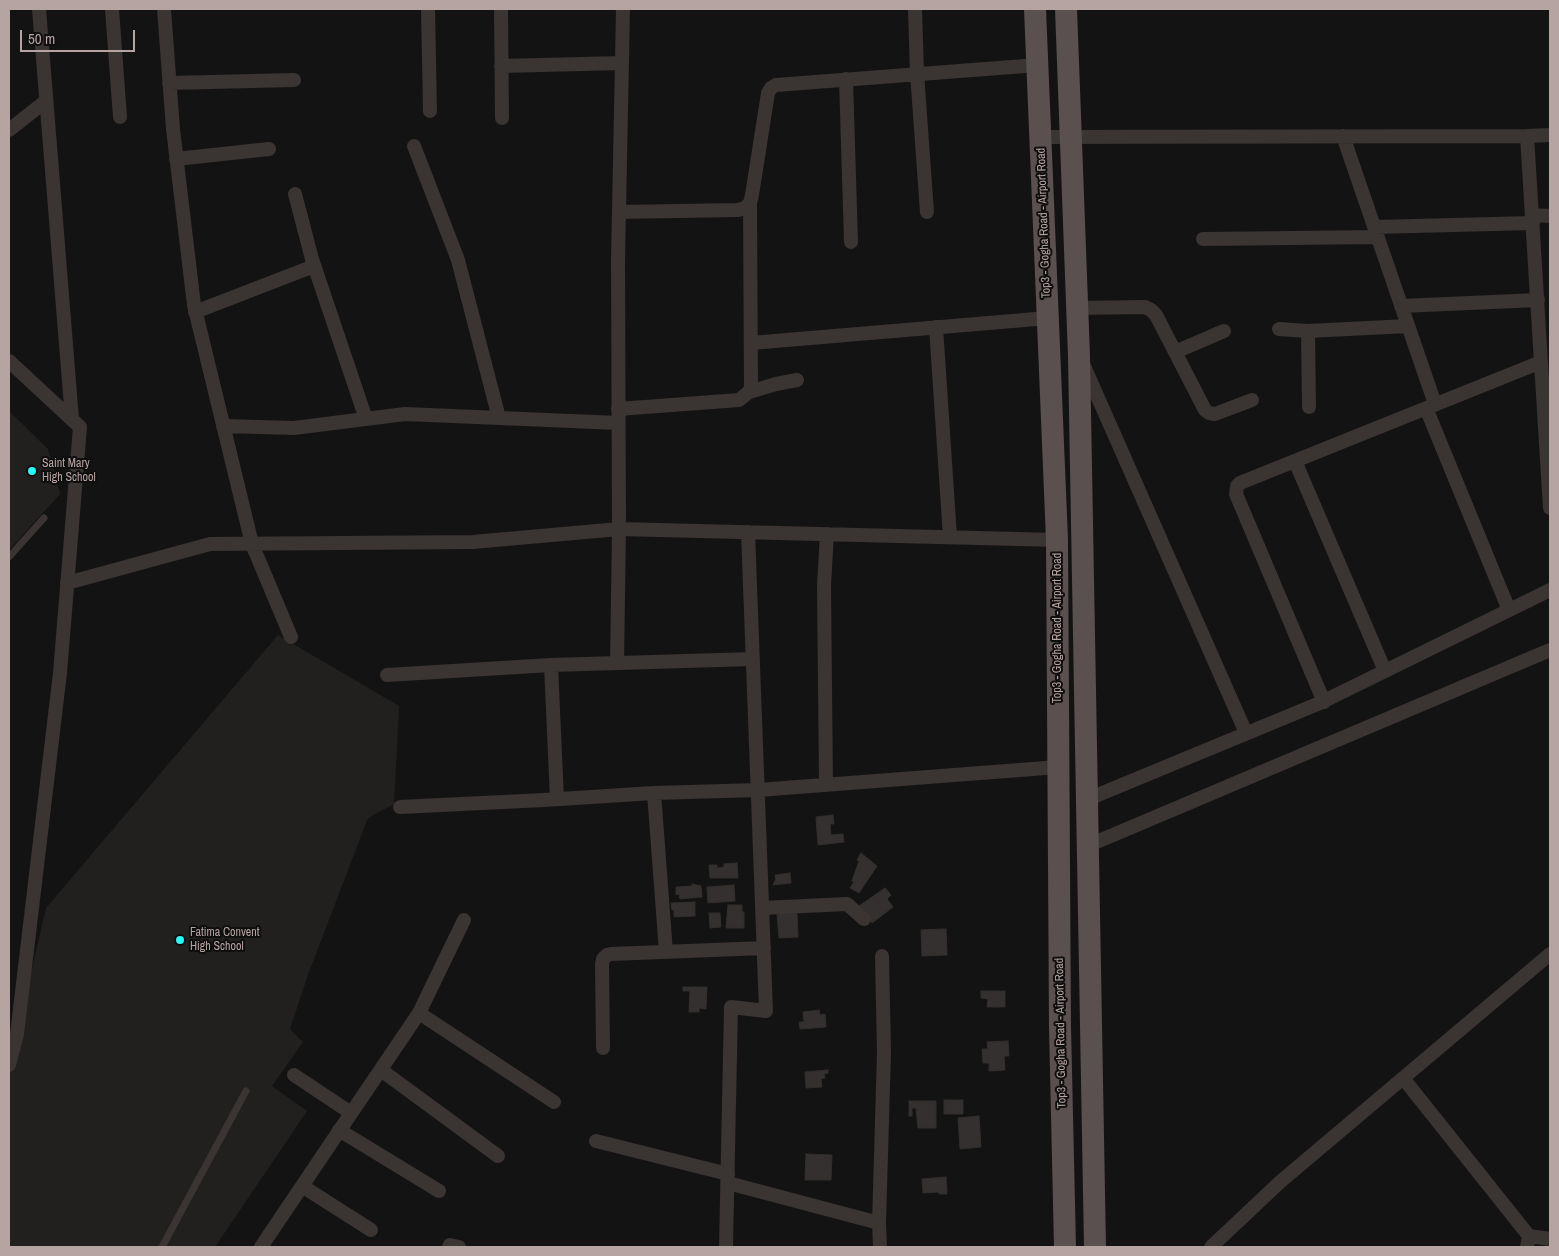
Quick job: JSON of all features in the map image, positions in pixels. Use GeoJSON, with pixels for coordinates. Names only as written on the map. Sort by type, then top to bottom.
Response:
{"type":"FeatureCollection","features":[{"type":"Feature","properties":{"kind":"main road","name":"Top3 - Gogha Road - Airport Road"},"geometry":{"type":"LineString","coordinates":[[1035,9],[1057,540],[1060,1007],[1065,1247]]}},
{"type":"Feature","properties":{"kind":"main road","name":"Top3 - Gogha Road - Airport Road"},"geometry":{"type":"LineString","coordinates":[[1066,9],[1078,308],[1095,1247]]}},
{"type":"Feature","properties":{"kind":"street"},"geometry":{"type":"LineString","coordinates":[[39,9],[72,419]]}},
{"type":"Feature","properties":{"kind":"street"},"geometry":{"type":"LineString","coordinates":[[112,9],[120,117]]}},
{"type":"Feature","properties":{"kind":"street"},"geometry":{"type":"LineString","coordinates":[[164,9],[176,159],[195,312],[252,544],[291,637]]}},
{"type":"Feature","properties":{"kind":"street"},"geometry":{"type":"LineString","coordinates":[[428,9],[430,111]]}},
{"type":"Feature","properties":{"kind":"street"},"geometry":{"type":"LineString","coordinates":[[501,9],[502,118]]}},
{"type":"Feature","properties":{"kind":"street"},"geometry":{"type":"LineString","coordinates":[[617,663],[622,9]]}},
{"type":"Feature","properties":{"kind":"street"},"geometry":{"type":"LineString","coordinates":[[915,9],[926,212]]}},
{"type":"Feature","properties":{"kind":"street"},"geometry":{"type":"LineString","coordinates":[[501,66],[622,63]]}},
{"type":"Feature","properties":{"kind":"street"},"geometry":{"type":"LineString","coordinates":[[618,409],[739,400],[749,392],[751,387],[750,202],[768,93],[771,88],[782,83],[1038,64]]}},
{"type":"Feature","properties":{"kind":"street"},"geometry":{"type":"LineString","coordinates":[[846,79],[851,242]]}},
{"type":"Feature","properties":{"kind":"street"},"geometry":{"type":"LineString","coordinates":[[169,83],[294,80]]}},
{"type":"Feature","properties":{"kind":"street"},"geometry":{"type":"LineString","coordinates":[[9,130],[46,101]]}},
{"type":"Feature","properties":{"kind":"street"},"geometry":{"type":"LineString","coordinates":[[1041,137],[1550,135]]}},
{"type":"Feature","properties":{"kind":"street"},"geometry":{"type":"LineString","coordinates":[[1343,136],[1408,326],[1431,406],[1509,610]]}},
{"type":"Feature","properties":{"kind":"street"},"geometry":{"type":"LineString","coordinates":[[1528,136],[1533,219],[1542,297],[1541,362],[1550,508]]}},
{"type":"Feature","properties":{"kind":"street"},"geometry":{"type":"LineString","coordinates":[[414,146],[458,260],[499,418]]}},
{"type":"Feature","properties":{"kind":"street"},"geometry":{"type":"LineString","coordinates":[[176,159],[269,149]]}},
{"type":"Feature","properties":{"kind":"street"},"geometry":{"type":"LineString","coordinates":[[295,194],[314,266],[366,419]]}},
{"type":"Feature","properties":{"kind":"street"},"geometry":{"type":"LineString","coordinates":[[619,212],[738,210],[746,208],[750,202]]}},
{"type":"Feature","properties":{"kind":"street"},"geometry":{"type":"LineString","coordinates":[[1203,238],[1376,232],[1550,216]]}},
{"type":"Feature","properties":{"kind":"street"},"geometry":{"type":"LineString","coordinates":[[195,312],[314,266]]}},
{"type":"Feature","properties":{"kind":"street"},"geometry":{"type":"LineString","coordinates":[[1401,306],[1542,297]]}},
{"type":"Feature","properties":{"kind":"street"},"geometry":{"type":"LineString","coordinates":[[1078,308],[1145,307],[1151,310],[1156,315],[1205,410],[1214,414],[1252,400]]}},
{"type":"Feature","properties":{"kind":"street"},"geometry":{"type":"LineString","coordinates":[[751,343],[1048,318]]}},
{"type":"Feature","properties":{"kind":"street"},"geometry":{"type":"LineString","coordinates":[[1280,329],[1308,331],[1408,326]]}},
{"type":"Feature","properties":{"kind":"street"},"geometry":{"type":"LineString","coordinates":[[936,327],[950,537]]}},
{"type":"Feature","properties":{"kind":"street"},"geometry":{"type":"LineString","coordinates":[[1175,352],[1224,331]]}},
{"type":"Feature","properties":{"kind":"street"},"geometry":{"type":"LineString","coordinates":[[1308,331],[1309,407]]}},
{"type":"Feature","properties":{"kind":"street"},"geometry":{"type":"LineString","coordinates":[[1079,356],[1246,733]]}},
{"type":"Feature","properties":{"kind":"street"},"geometry":{"type":"LineString","coordinates":[[9,361],[80,427],[60,673],[14,1017],[17,1034],[9,1065]]}},
{"type":"Feature","properties":{"kind":"street"},"geometry":{"type":"LineString","coordinates":[[1324,702],[1236,490],[1237,486],[1240,483],[1541,362]]}},
{"type":"Feature","properties":{"kind":"street"},"geometry":{"type":"LineString","coordinates":[[749,392],[797,380]]}},
{"type":"Feature","properties":{"kind":"street"},"geometry":{"type":"LineString","coordinates":[[224,426],[294,428],[404,414],[618,423]]}},
{"type":"Feature","properties":{"kind":"street"},"geometry":{"type":"LineString","coordinates":[[1295,461],[1385,671]]}},
{"type":"Feature","properties":{"kind":"street"},"geometry":{"type":"LineString","coordinates":[[67,583],[210,544],[473,542],[619,529],[1057,540]]}},
{"type":"Feature","properties":{"kind":"street"},"geometry":{"type":"LineString","coordinates":[[726,1247],[732,1007],[766,1011],[748,532]]}},
{"type":"Feature","properties":{"kind":"street"},"geometry":{"type":"LineString","coordinates":[[826,785],[824,585],[827,534]]}},
{"type":"Feature","properties":{"kind":"street"},"geometry":{"type":"LineString","coordinates":[[1088,800],[1324,702],[1550,590]]}},
{"type":"Feature","properties":{"kind":"street"},"geometry":{"type":"LineString","coordinates":[[1087,846],[1550,650]]}},
{"type":"Feature","properties":{"kind":"street"},"geometry":{"type":"LineString","coordinates":[[388,675],[551,665],[753,659]]}},
{"type":"Feature","properties":{"kind":"street"},"geometry":{"type":"LineString","coordinates":[[551,665],[557,799]]}},
{"type":"Feature","properties":{"kind":"street"},"geometry":{"type":"LineString","coordinates":[[400,806],[654,793],[758,790],[1059,767]]}},
{"type":"Feature","properties":{"kind":"street"},"geometry":{"type":"LineString","coordinates":[[654,793],[666,952]]}},
{"type":"Feature","properties":{"kind":"street"},"geometry":{"type":"LineString","coordinates":[[762,908],[847,904],[864,919]]}},
{"type":"Feature","properties":{"kind":"street"},"geometry":{"type":"LineString","coordinates":[[261,1247],[420,1013],[464,920]]}},
{"type":"Feature","properties":{"kind":"street"},"geometry":{"type":"LineString","coordinates":[[603,1048],[602,964],[603,959],[611,954],[764,948]]}},
{"type":"Feature","properties":{"kind":"street"},"geometry":{"type":"LineString","coordinates":[[1211,1247],[1280,1182],[1550,954]]}},
{"type":"Feature","properties":{"kind":"street"},"geometry":{"type":"LineString","coordinates":[[880,1247],[884,1052],[882,956]]}},
{"type":"Feature","properties":{"kind":"street"},"geometry":{"type":"LineString","coordinates":[[420,1013],[554,1102]]}},
{"type":"Feature","properties":{"kind":"street"},"geometry":{"type":"LineString","coordinates":[[381,1070],[498,1156]]}},
{"type":"Feature","properties":{"kind":"street"},"geometry":{"type":"LineString","coordinates":[[294,1075],[351,1113]]}},
{"type":"Feature","properties":{"kind":"street"},"geometry":{"type":"LineString","coordinates":[[1403,1078],[1528,1241],[1550,1239]]}},
{"type":"Feature","properties":{"kind":"street"},"geometry":{"type":"LineString","coordinates":[[339,1130],[439,1191]]}},
{"type":"Feature","properties":{"kind":"street"},"geometry":{"type":"LineString","coordinates":[[596,1141],[879,1223]]}},
{"type":"Feature","properties":{"kind":"street"},"geometry":{"type":"LineString","coordinates":[[302,1186],[371,1230]]}},
{"type":"Feature","properties":{"kind":"street"},"geometry":{"type":"LineString","coordinates":[[449,1247],[450,1245],[459,1247]]}},
{"type":"Feature","properties":{"kind":"lane"},"geometry":{"type":"LineString","coordinates":[[9,557],[44,518]]}},
{"type":"Feature","properties":{"kind":"lane"},"geometry":{"type":"LineString","coordinates":[[162,1247],[246,1091]]}},
{"type":"Feature","properties":{"kind":"shaded area","name":"Saint Mary High School"},"geometry":{"type":"Polygon","coordinates":[[[9,411],[48,449],[60,494],[9,550],[9,411]]]}},
{"type":"Feature","properties":{"kind":"shaded area","name":"Fatima Convent High School"},"geometry":{"type":"Polygon","coordinates":[[[278,635],[399,706],[394,804],[368,818],[309,972],[290,1029],[303,1042],[272,1086],[307,1111],[215,1247],[9,1247],[9,1068],[46,908],[278,635]]]}},
{"type":"Feature","properties":{"kind":"building"},"geometry":{"type":"Polygon","coordinates":[[[833,815],[834,824],[830,824],[831,835],[843,834],[844,842],[818,845],[816,817],[833,815]]]}},
{"type":"Feature","properties":{"kind":"building"},"geometry":{"type":"Polygon","coordinates":[[[861,853],[877,866],[859,893],[850,888],[854,882],[852,881],[859,861],[857,860],[861,853]]]}},
{"type":"Feature","properties":{"kind":"building"},"geometry":{"type":"Polygon","coordinates":[[[737,863],[738,878],[710,878],[709,865],[717,865],[717,868],[724,867],[724,864],[737,863]]]}},
{"type":"Feature","properties":{"kind":"building"},"geometry":{"type":"Polygon","coordinates":[[[790,873],[791,883],[773,885],[776,879],[775,875],[790,873]]]}},
{"type":"Feature","properties":{"kind":"building"},"geometry":{"type":"Polygon","coordinates":[[[692,884],[701,886],[702,897],[680,899],[679,894],[676,895],[676,887],[692,886],[692,884]]]}},
{"type":"Feature","properties":{"kind":"building"},"geometry":{"type":"Polygon","coordinates":[[[734,885],[735,901],[708,903],[707,887],[734,885]]]}},
{"type":"Feature","properties":{"kind":"building"},"geometry":{"type":"Polygon","coordinates":[[[885,888],[891,895],[887,899],[893,907],[872,923],[859,906],[885,888]]]}},
{"type":"Feature","properties":{"kind":"building"},"geometry":{"type":"Polygon","coordinates":[[[695,902],[695,916],[674,917],[671,903],[695,902]]]}},
{"type":"Feature","properties":{"kind":"building"},"geometry":{"type":"Polygon","coordinates":[[[728,905],[742,905],[744,928],[726,928],[728,905]]]}},
{"type":"Feature","properties":{"kind":"building"},"geometry":{"type":"Polygon","coordinates":[[[709,913],[720,913],[721,927],[710,928],[709,913]]]}},
{"type":"Feature","properties":{"kind":"building"},"geometry":{"type":"Polygon","coordinates":[[[797,913],[798,937],[779,938],[777,914],[797,913]]]}},
{"type":"Feature","properties":{"kind":"building"},"geometry":{"type":"Polygon","coordinates":[[[946,929],[947,955],[922,956],[921,930],[946,929]]]}},
{"type":"Feature","properties":{"kind":"building"},"geometry":{"type":"Polygon","coordinates":[[[683,987],[707,987],[706,1009],[699,1008],[699,1012],[689,1012],[690,991],[683,991],[683,987]]]}},
{"type":"Feature","properties":{"kind":"building"},"geometry":{"type":"Polygon","coordinates":[[[981,991],[1005,991],[1005,1007],[987,1007],[988,999],[981,998],[981,991]]]}},
{"type":"Feature","properties":{"kind":"building"},"geometry":{"type":"Polygon","coordinates":[[[819,1010],[820,1015],[825,1014],[826,1027],[800,1029],[799,1022],[804,1022],[803,1012],[819,1010]]]}},
{"type":"Feature","properties":{"kind":"building"},"geometry":{"type":"Polygon","coordinates":[[[1008,1041],[1009,1056],[1004,1056],[1005,1070],[989,1071],[989,1063],[983,1063],[982,1049],[988,1049],[987,1042],[1008,1041]]]}},
{"type":"Feature","properties":{"kind":"building"},"geometry":{"type":"Polygon","coordinates":[[[828,1070],[828,1073],[824,1074],[825,1078],[821,1079],[822,1087],[806,1088],[805,1072],[828,1070]]]}},
{"type":"Feature","properties":{"kind":"building"},"geometry":{"type":"Polygon","coordinates":[[[944,1100],[963,1100],[963,1114],[944,1114],[944,1100]]]}},
{"type":"Feature","properties":{"kind":"building"},"geometry":{"type":"Polygon","coordinates":[[[909,1101],[936,1101],[936,1128],[918,1128],[916,1108],[912,1108],[912,1116],[909,1116],[909,1101]]]}},
{"type":"Feature","properties":{"kind":"building"},"geometry":{"type":"Polygon","coordinates":[[[979,1116],[981,1147],[960,1149],[958,1118],[979,1116]]]}},
{"type":"Feature","properties":{"kind":"building"},"geometry":{"type":"Polygon","coordinates":[[[806,1154],[832,1155],[831,1180],[805,1180],[806,1154]]]}},
{"type":"Feature","properties":{"kind":"building"},"geometry":{"type":"Polygon","coordinates":[[[946,1177],[947,1194],[939,1194],[939,1192],[923,1193],[922,1179],[946,1177]]]}},
{"type":"Feature","properties":{"kind":"place","name":"Saint Mary High School"},"geometry":{"type":"Point","coordinates":[32,471]}},
{"type":"Feature","properties":{"kind":"place","name":"Fatima Convent High School"},"geometry":{"type":"Point","coordinates":[180,940]}}]}
